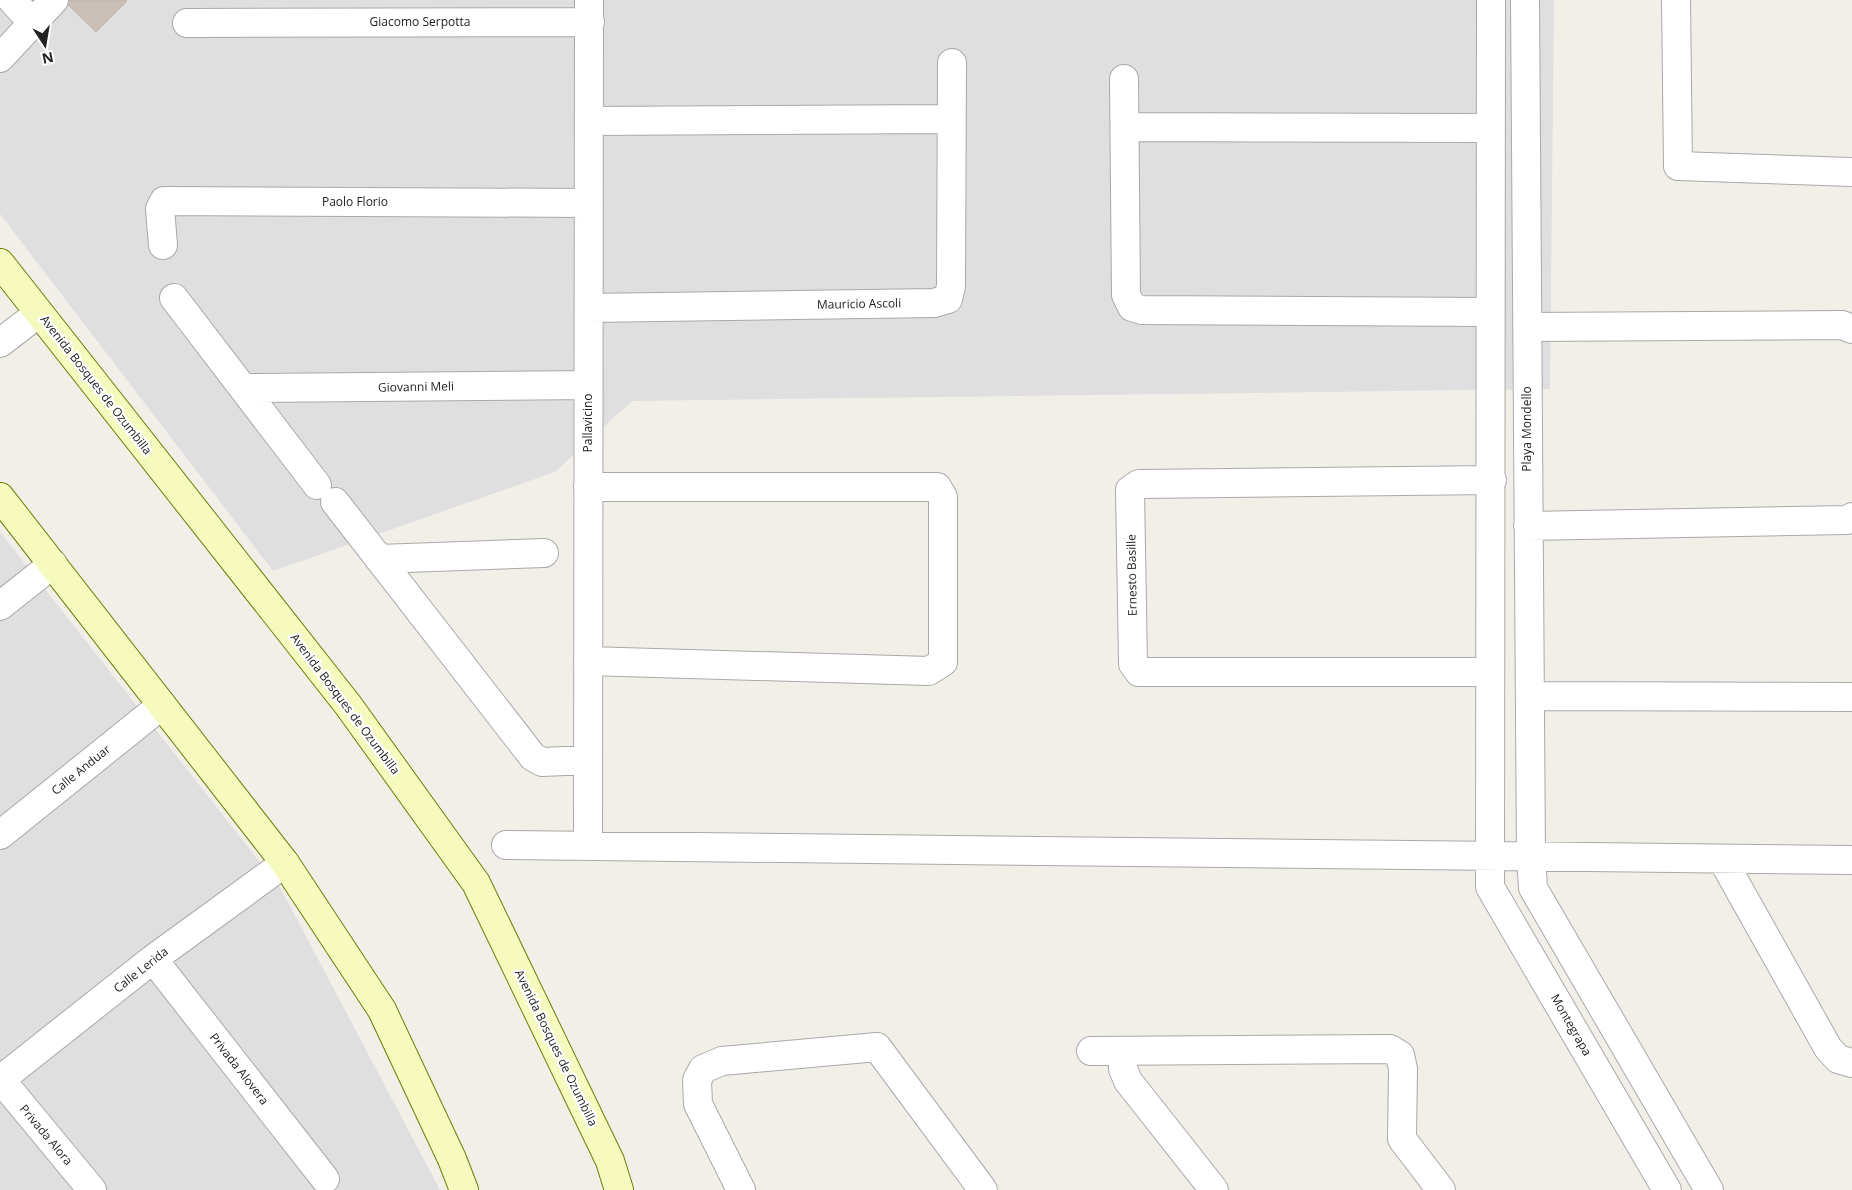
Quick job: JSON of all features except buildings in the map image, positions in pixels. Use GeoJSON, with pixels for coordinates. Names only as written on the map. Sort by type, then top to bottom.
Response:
{"type":"FeatureCollection","features":[{"type":"Feature","properties":{"kind":"main road","name":"Avenida Bosques de Ozumbilla"},"geometry":{"type":"LineString","coordinates":[[0,263],[348,705],[476,883],[610,1160],[619,1190]]}},
{"type":"Feature","properties":{"kind":"main road"},"geometry":{"type":"LineString","coordinates":[[0,497],[285,863],[382,1010],[452,1159],[464,1190]]}},
{"type":"Feature","properties":{"kind":"street"},"geometry":{"type":"LineString","coordinates":[[0,10],[10,0],[32,22]]}},
{"type":"Feature","properties":{"kind":"street"},"geometry":{"type":"LineString","coordinates":[[0,58],[54,0]]}},
{"type":"Feature","properties":{"kind":"street"},"geometry":{"type":"LineString","coordinates":[[1488,856],[1492,480],[1489,312],[1491,0]]}},
{"type":"Feature","properties":{"kind":"street","name":"Playa Mondello"},"geometry":{"type":"LineString","coordinates":[[1525,0],[1531,857]]}},
{"type":"Feature","properties":{"kind":"street"},"geometry":{"type":"LineString","coordinates":[[1676,0],[1678,166],[1852,172]]}},
{"type":"Feature","properties":{"kind":"street","name":"Giacomo Serpotta"},"geometry":{"type":"LineString","coordinates":[[188,23],[251,11],[589,11]]}},
{"type":"Feature","properties":{"kind":"street","name":"Pallavicino"},"geometry":{"type":"LineString","coordinates":[[588,846],[589,11]]}},
{"type":"Feature","properties":{"kind":"street","name":"Mauricio Ascoli"},"geometry":{"type":"LineString","coordinates":[[589,308],[934,303],[948,299],[951,286],[952,63]]}},
{"type":"Feature","properties":{"kind":"street"},"geometry":{"type":"LineString","coordinates":[[1124,79],[1126,127],[1126,295],[1132,306],[1142,310],[1489,312]]}},
{"type":"Feature","properties":{"kind":"street"},"geometry":{"type":"LineString","coordinates":[[589,121],[951,119]]}},
{"type":"Feature","properties":{"kind":"street"},"geometry":{"type":"LineString","coordinates":[[1126,127],[1489,128]]}},
{"type":"Feature","properties":{"kind":"street","name":"Paolo Florio"},"geometry":{"type":"LineString","coordinates":[[163,245],[160,209],[164,201],[589,203]]}},
{"type":"Feature","properties":{"kind":"street"},"geometry":{"type":"LineString","coordinates":[[174,298],[533,757],[542,762],[588,760]]}},
{"type":"Feature","properties":{"kind":"street"},"geometry":{"type":"LineString","coordinates":[[0,343],[39,313]]}},
{"type":"Feature","properties":{"kind":"street"},"geometry":{"type":"LineString","coordinates":[[1527,327],[1842,325],[1852,329]]}},
{"type":"Feature","properties":{"kind":"street","name":"Giovanni Meli"},"geometry":{"type":"LineString","coordinates":[[243,388],[588,385]]}},
{"type":"Feature","properties":{"kind":"street","name":"Ernesto Basille"},"geometry":{"type":"LineString","coordinates":[[1490,672],[1139,672],[1133,664],[1130,490],[1138,484],[1492,480]]}},
{"type":"Feature","properties":{"kind":"street"},"geometry":{"type":"LineString","coordinates":[[588,486],[937,487],[943,497],[943,662],[930,671],[588,661]]}},
{"type":"Feature","properties":{"kind":"street"},"geometry":{"type":"LineString","coordinates":[[1528,526],[1847,520],[1852,517]]}},
{"type":"Feature","properties":{"kind":"street"},"geometry":{"type":"LineString","coordinates":[[379,559],[544,553]]}},
{"type":"Feature","properties":{"kind":"street"},"geometry":{"type":"LineString","coordinates":[[0,606],[53,564]]}},
{"type":"Feature","properties":{"kind":"street"},"geometry":{"type":"LineString","coordinates":[[1530,696],[1852,697]]}},
{"type":"Feature","properties":{"kind":"street","name":"Calle Anduar"},"geometry":{"type":"LineString","coordinates":[[0,835],[162,705]]}},
{"type":"Feature","properties":{"kind":"street"},"geometry":{"type":"LineString","coordinates":[[506,845],[1852,860]]}},
{"type":"Feature","properties":{"kind":"street","name":"Montegrapa"},"geometry":{"type":"LineString","coordinates":[[1488,856],[1490,887],[1667,1190]]}},
{"type":"Feature","properties":{"kind":"street"},"geometry":{"type":"LineString","coordinates":[[1531,857],[1533,888],[1698,1186]]}},
{"type":"Feature","properties":{"kind":"street"},"geometry":{"type":"LineString","coordinates":[[1722,859],[1828,1048],[1838,1059],[1852,1063]]}},
{"type":"Feature","properties":{"kind":"street","name":"Calle Lerida"},"geometry":{"type":"LineString","coordinates":[[0,1080],[154,960],[285,863]]}},
{"type":"Feature","properties":{"kind":"street","name":"Privada Alovera"},"geometry":{"type":"LineString","coordinates":[[154,960],[324,1179]]}},
{"type":"Feature","properties":{"kind":"street"},"geometry":{"type":"LineString","coordinates":[[741,1190],[698,1104],[697,1080],[703,1069],[722,1061],[878,1047],[983,1190]]}},
{"type":"Feature","properties":{"kind":"street"},"geometry":{"type":"LineString","coordinates":[[1091,1051],[1390,1049],[1400,1055],[1403,1069],[1402,1139],[1441,1190]]}},
{"type":"Feature","properties":{"kind":"street"},"geometry":{"type":"LineString","coordinates":[[1123,1051],[1123,1068],[1128,1081],[1214,1190]]}},
{"type":"Feature","properties":{"kind":"street","name":"Privada Alora"},"geometry":{"type":"LineString","coordinates":[[0,1080],[92,1190]]}},
{"type":"Feature","properties":{"kind":"shaded area"},"geometry":{"type":"Polygon","coordinates":[[[0,0],[1554,0],[1550,389],[632,401],[555,472],[273,571],[0,214],[0,0]]]}},
{"type":"Feature","properties":{"kind":"shaded area"},"geometry":{"type":"Polygon","coordinates":[[[0,532],[281,889],[440,1190],[0,1190],[0,532]]]}}]}
